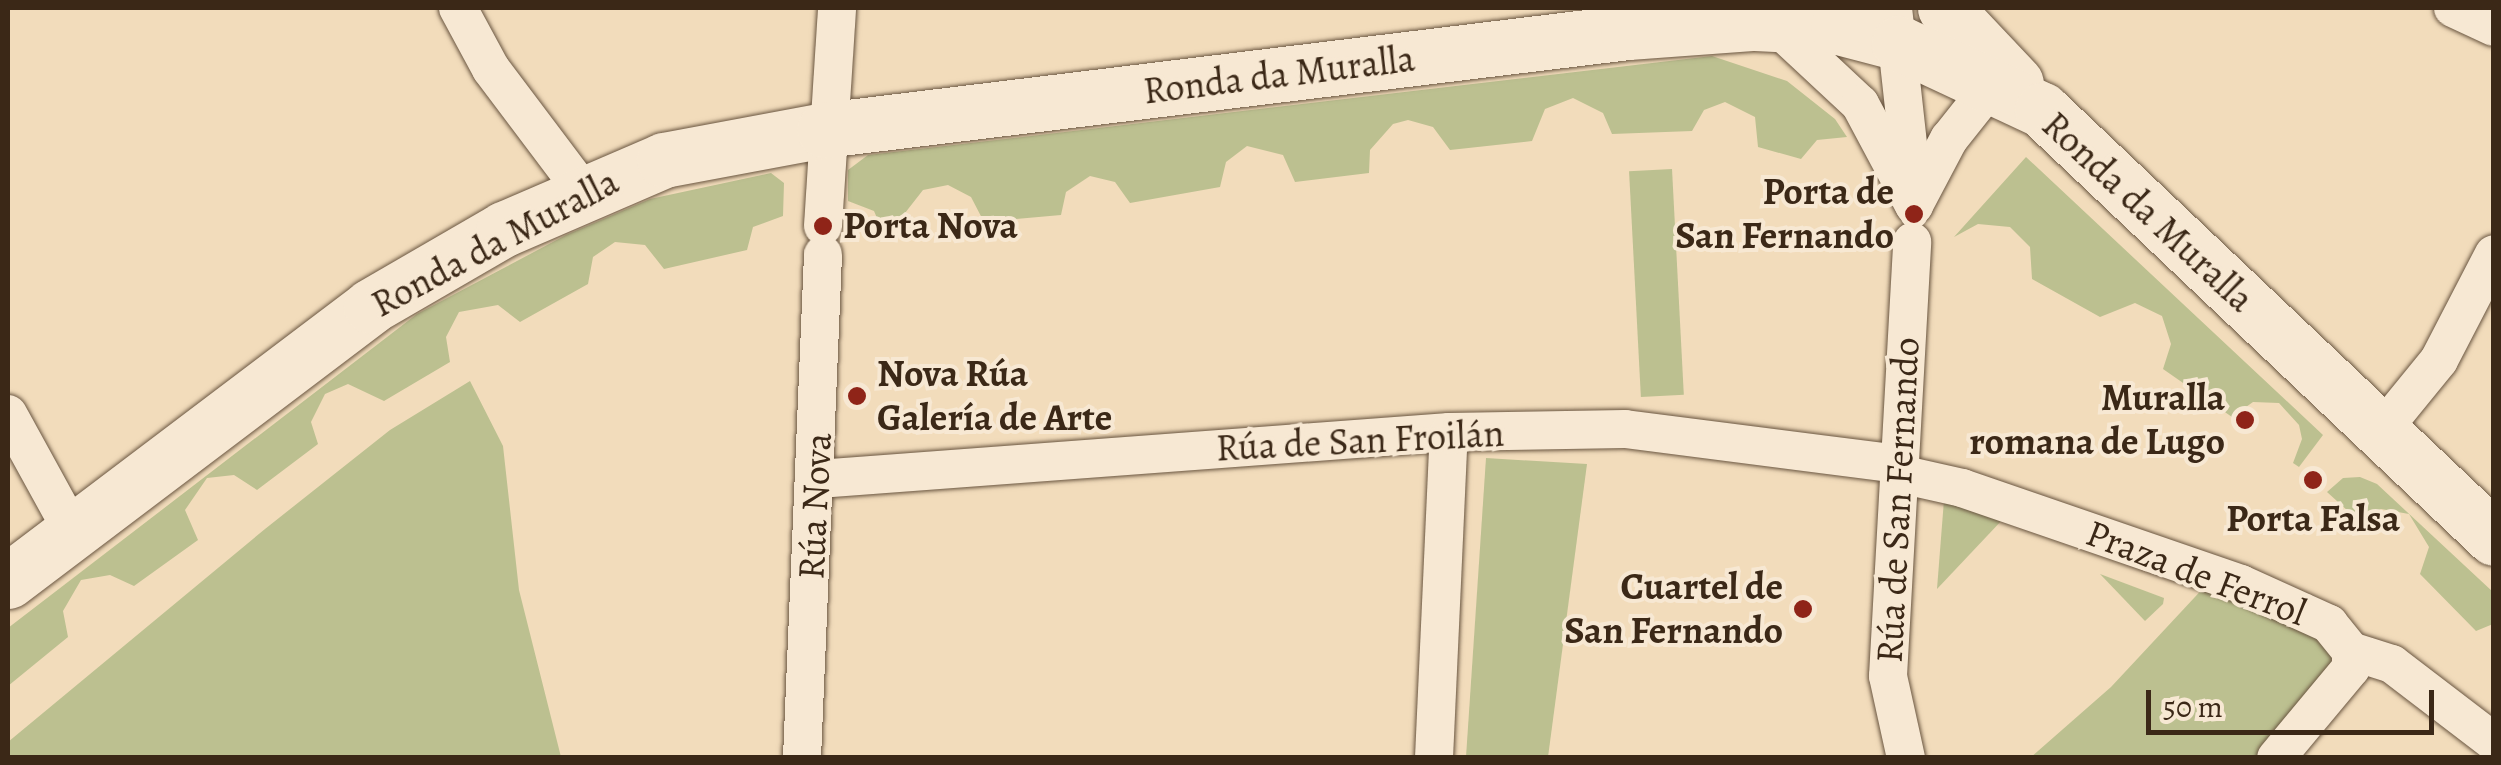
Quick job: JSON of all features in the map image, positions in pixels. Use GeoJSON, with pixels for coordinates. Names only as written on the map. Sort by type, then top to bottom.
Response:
{"type":"FeatureCollection","features":[{"type":"Feature","properties":{"kind":"street"},"geometry":{"type":"LineString","coordinates":[[458,8],[492,69],[583,191]]}},
{"type":"Feature","properties":{"kind":"street","name":"Rúa Nova"},"geometry":{"type":"LineString","coordinates":[[802,758],[818,478],[824,130],[836,8]]}},
{"type":"Feature","properties":{"kind":"street"},"geometry":{"type":"LineString","coordinates":[[1945,8],[2042,110]]}},
{"type":"Feature","properties":{"kind":"street"},"geometry":{"type":"LineString","coordinates":[[2453,8],[2494,27]]}},
{"type":"Feature","properties":{"kind":"street"},"geometry":{"type":"LineString","coordinates":[[1796,15],[1860,104],[1913,220]]}},
{"type":"Feature","properties":{"kind":"street","name":"Ronda da Muralla"},"geometry":{"type":"LineString","coordinates":[[8,581],[371,306],[583,191],[711,146],[1628,32],[1796,15],[1838,27],[1896,25],[2042,110],[2494,538]]}},
{"type":"Feature","properties":{"kind":"street","name":"Rúa de San Fernando"},"geometry":{"type":"LineString","coordinates":[[1896,25],[1913,220],[1888,676],[1906,758]]}},
{"type":"Feature","properties":{"kind":"street","name":"Rúa de San Fernando"},"geometry":{"type":"LineString","coordinates":[[1913,220],[1950,139],[1992,84]]}},
{"type":"Feature","properties":{"kind":"street"},"geometry":{"type":"LineString","coordinates":[[2382,430],[2483,309],[2494,254]]}},
{"type":"Feature","properties":{"kind":"street"},"geometry":{"type":"LineString","coordinates":[[8,414],[74,534]]}},
{"type":"Feature","properties":{"kind":"street","name":"Rúa de San Froilán"},"geometry":{"type":"LineString","coordinates":[[818,478],[1449,432],[1625,429],[1900,469]]}},
{"type":"Feature","properties":{"kind":"street"},"geometry":{"type":"LineString","coordinates":[[1434,758],[1449,432]]}},
{"type":"Feature","properties":{"kind":"street","name":"Praza de Ferrol"},"geometry":{"type":"LineString","coordinates":[[1900,469],[2241,584],[2329,624],[2350,650],[2345,680],[2276,758]]}},
{"type":"Feature","properties":{"kind":"street"},"geometry":{"type":"LineString","coordinates":[[2350,650],[2392,664],[2494,742]]}},
{"type":"Feature","properties":{"kind":"green space"},"geometry":{"type":"Polygon","coordinates":[[[1712,56],[1787,81],[1835,119],[1847,137],[1817,140],[1801,159],[1758,147],[1755,117],[1725,102],[1704,110],[1692,131],[1612,134],[1603,113],[1573,98],[1545,109],[1532,141],[1450,150],[1433,127],[1408,120],[1393,124],[1370,150],[1369,173],[1295,182],[1283,155],[1247,146],[1226,162],[1220,187],[1130,203],[1115,182],[1090,176],[1066,192],[1061,215],[984,222],[971,197],[948,185],[923,190],[905,213],[903,229],[883,232],[874,211],[848,201],[848,170],[868,155],[1712,56]]]}},
{"type":"Feature","properties":{"kind":"green space"},"geometry":{"type":"Polygon","coordinates":[[[2026,157],[2323,435],[2299,467],[2293,463],[2302,439],[2299,425],[2279,403],[2253,402],[2232,417],[2163,369],[2171,344],[2162,316],[2135,303],[2100,317],[2032,279],[2030,247],[2010,227],[1978,224],[1954,237],[2026,157]]]}},
{"type":"Feature","properties":{"kind":"green space"},"geometry":{"type":"Polygon","coordinates":[[[1672,169],[1684,395],[1641,397],[1629,171],[1672,169]]]}},
{"type":"Feature","properties":{"kind":"green space"},"geometry":{"type":"Polygon","coordinates":[[[771,173],[784,183],[783,216],[753,227],[747,250],[664,269],[645,245],[615,242],[593,257],[588,284],[520,322],[498,305],[459,312],[446,337],[450,362],[384,401],[348,384],[325,394],[311,422],[318,444],[257,490],[234,475],[207,478],[185,510],[198,540],[134,586],[110,575],[81,580],[63,611],[68,637],[8,686],[8,628],[417,314],[566,235],[650,199],[771,173]]]}},
{"type":"Feature","properties":{"kind":"green space"},"geometry":{"type":"Polygon","coordinates":[[[470,381],[503,446],[519,590],[561,757],[8,757],[8,742],[265,529],[390,430],[470,381]]]}},
{"type":"Feature","properties":{"kind":"green space"},"geometry":{"type":"Polygon","coordinates":[[[1486,458],[1587,464],[1548,757],[1466,757],[1486,458]]]}},
{"type":"Feature","properties":{"kind":"green space"},"geometry":{"type":"Polygon","coordinates":[[[2360,477],[2377,484],[2493,592],[2493,624],[2476,631],[2420,574],[2429,547],[2409,514],[2381,509],[2359,521],[2327,492],[2343,478],[2360,477]]]}},
{"type":"Feature","properties":{"kind":"green space"},"geometry":{"type":"Polygon","coordinates":[[[1944,500],[2004,518],[1937,589],[1944,500]]]}},
{"type":"Feature","properties":{"kind":"green space"},"geometry":{"type":"Polygon","coordinates":[[[2100,574],[2164,598],[2163,604],[2145,621],[2100,574]]]}},
{"type":"Feature","properties":{"kind":"green space"},"geometry":{"type":"Polygon","coordinates":[[[2208,583],[2298,619],[2332,654],[2329,676],[2256,757],[2030,758],[2111,687],[2208,583]]]}},
{"type":"Feature","properties":{"kind":"place","name":"Porta de San Fernando"},"geometry":{"type":"Point","coordinates":[1914,214]}},
{"type":"Feature","properties":{"kind":"place","name":"Porta Nova"},"geometry":{"type":"Point","coordinates":[823,226]}},
{"type":"Feature","properties":{"kind":"place","name":"Nova Rúa Galería de Arte"},"geometry":{"type":"Point","coordinates":[857,396]}},
{"type":"Feature","properties":{"kind":"place","name":"Muralla romana de Lugo"},"geometry":{"type":"Point","coordinates":[2245,420]}},
{"type":"Feature","properties":{"kind":"place","name":"Porta Falsa"},"geometry":{"type":"Point","coordinates":[2313,480]}},
{"type":"Feature","properties":{"kind":"place","name":"Cuartel de San Fernando"},"geometry":{"type":"Point","coordinates":[1803,609]}}]}
